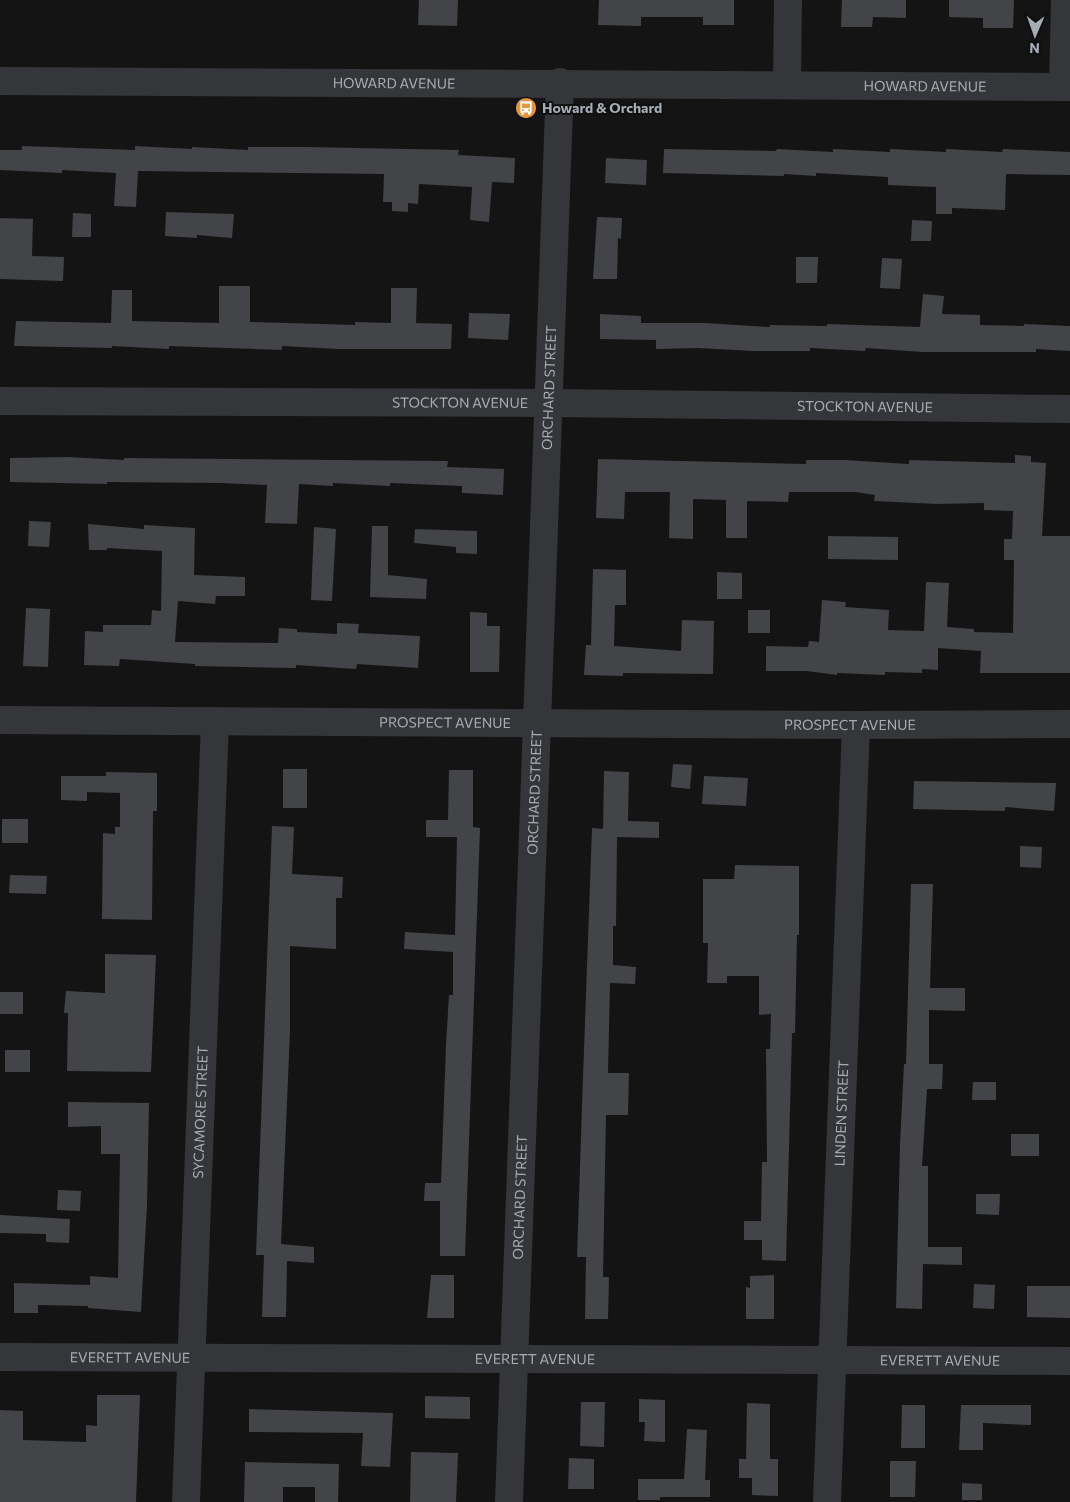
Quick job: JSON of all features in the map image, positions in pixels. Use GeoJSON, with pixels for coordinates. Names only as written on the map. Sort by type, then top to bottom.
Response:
{"type":"FeatureCollection","features":[{"type":"Feature","properties":{"kind":"street"},"geometry":{"type":"LineString","coordinates":[[787,84],[788,0]]}},
{"type":"Feature","properties":{"kind":"street","name":"HOWARD AVENUE"},"geometry":{"type":"LineString","coordinates":[[0,81],[560,82],[1067,87],[1065,0]]}},
{"type":"Feature","properties":{"kind":"street","name":"ORCHARD STREET"},"geometry":{"type":"LineString","coordinates":[[509,1502],[560,82]]}},
{"type":"Feature","properties":{"kind":"street","name":"STOCKTON AVENUE"},"geometry":{"type":"LineString","coordinates":[[0,401],[548,403],[1070,408]]}},
{"type":"Feature","properties":{"kind":"street","name":"PROSPECT AVENUE"},"geometry":{"type":"LineString","coordinates":[[0,720],[856,725],[1070,724]]}},
{"type":"Feature","properties":{"kind":"street","name":"SYCAMORE STREET"},"geometry":{"type":"LineString","coordinates":[[186,1502],[215,721]]}},
{"type":"Feature","properties":{"kind":"street","name":"LINDEN STREET"},"geometry":{"type":"LineString","coordinates":[[827,1502],[856,725]]}},
{"type":"Feature","properties":{"kind":"street","name":"EVERETT AVENUE"},"geometry":{"type":"LineString","coordinates":[[0,1356],[1070,1361]]}},
{"type":"Feature","properties":{"kind":"building"},"geometry":{"type":"Polygon","coordinates":[[[419,0],[458,0],[457,26],[418,25],[419,0]]]}},
{"type":"Feature","properties":{"kind":"building"},"geometry":{"type":"Polygon","coordinates":[[[599,0],[734,0],[734,25],[703,25],[703,17],[641,17],[641,26],[598,25],[599,0]]]}},
{"type":"Feature","properties":{"kind":"building"},"geometry":{"type":"Polygon","coordinates":[[[842,0],[906,0],[906,18],[873,17],[872,27],[841,27],[842,0]]]}},
{"type":"Feature","properties":{"kind":"building"},"geometry":{"type":"Polygon","coordinates":[[[949,0],[1014,0],[1013,28],[983,28],[983,18],[949,17],[949,0]]]}},
{"type":"Feature","properties":{"kind":"building"},"geometry":{"type":"Polygon","coordinates":[[[22,146],[135,150],[135,146],[248,150],[248,147],[305,147],[459,150],[458,155],[515,158],[514,183],[492,182],[489,222],[470,220],[472,187],[419,184],[418,204],[408,203],[408,212],[392,211],[392,202],[383,202],[384,174],[138,171],[136,207],[114,206],[116,173],[62,170],[62,173],[0,170],[0,150],[22,150],[22,146]]]}},
{"type":"Feature","properties":{"kind":"building"},"geometry":{"type":"Polygon","coordinates":[[[664,149],[776,151],[777,149],[833,152],[833,149],[890,152],[890,149],[946,152],[946,149],[1002,152],[1003,149],[1070,152],[1070,175],[1006,174],[1005,210],[952,208],[952,214],[936,214],[936,187],[888,185],[888,177],[816,173],[816,176],[784,174],[784,176],[663,173],[664,149]]]}},
{"type":"Feature","properties":{"kind":"building"},"geometry":{"type":"Polygon","coordinates":[[[606,158],[647,160],[646,185],[605,183],[606,158]]]}},
{"type":"Feature","properties":{"kind":"building"},"geometry":{"type":"Polygon","coordinates":[[[166,212],[234,214],[232,238],[197,235],[197,238],[165,236],[166,212]]]}},
{"type":"Feature","properties":{"kind":"building"},"geometry":{"type":"Polygon","coordinates":[[[73,213],[91,214],[91,237],[72,237],[73,213]]]}},
{"type":"Feature","properties":{"kind":"building"},"geometry":{"type":"Polygon","coordinates":[[[597,217],[622,218],[621,239],[618,238],[617,279],[593,279],[597,217]]]}},
{"type":"Feature","properties":{"kind":"building"},"geometry":{"type":"Polygon","coordinates":[[[0,218],[33,219],[32,256],[64,257],[63,281],[0,279],[0,218]]]}},
{"type":"Feature","properties":{"kind":"building"},"geometry":{"type":"Polygon","coordinates":[[[912,220],[932,221],[931,241],[911,241],[912,220]]]}},
{"type":"Feature","properties":{"kind":"building"},"geometry":{"type":"Polygon","coordinates":[[[796,257],[818,257],[817,283],[796,283],[796,257]]]}},
{"type":"Feature","properties":{"kind":"building"},"geometry":{"type":"Polygon","coordinates":[[[882,258],[902,259],[900,289],[880,288],[882,258]]]}},
{"type":"Feature","properties":{"kind":"building"},"geometry":{"type":"Polygon","coordinates":[[[219,286],[250,286],[250,322],[355,325],[355,322],[391,323],[391,288],[417,288],[416,323],[452,324],[451,349],[338,349],[282,346],[282,350],[169,346],[169,349],[112,346],[112,348],[14,346],[16,321],[111,323],[112,290],[132,290],[132,321],[219,323],[219,286]]]}},
{"type":"Feature","properties":{"kind":"building"},"geometry":{"type":"Polygon","coordinates":[[[923,294],[944,296],[942,314],[980,315],[980,325],[1070,326],[1070,351],[1036,349],[1036,352],[923,352],[866,348],[865,351],[810,348],[810,351],[753,351],[698,348],[656,349],[656,340],[600,339],[600,314],[641,316],[641,323],[705,323],[770,327],[770,325],[827,326],[827,324],[920,327],[923,294]]]}},
{"type":"Feature","properties":{"kind":"building"},"geometry":{"type":"Polygon","coordinates":[[[469,313],[510,314],[508,340],[468,338],[469,313]]]}},
{"type":"Feature","properties":{"kind":"building"},"geometry":{"type":"Polygon","coordinates":[[[1015,455],[1031,456],[1031,462],[1046,463],[1042,536],[1070,536],[1070,673],[980,673],[981,651],[938,648],[938,670],[922,669],[922,673],[885,672],[885,675],[837,673],[837,675],[807,671],[766,671],[766,646],[808,647],[809,641],[819,642],[822,600],[846,602],[845,607],[889,610],[888,630],[924,631],[926,582],[949,583],[947,627],[974,629],[974,632],[1013,633],[1014,560],[1004,560],[1004,539],[1012,539],[1013,511],[984,510],[984,503],[937,504],[874,501],[875,495],[856,492],[789,492],[788,502],[747,501],[747,538],[726,538],[726,500],[693,499],[693,539],[669,538],[670,492],[625,492],[624,519],[596,518],[598,459],[806,464],[806,460],[845,460],[909,464],[909,460],[1015,463],[1015,455]]]}},
{"type":"Feature","properties":{"kind":"building"},"geometry":{"type":"Polygon","coordinates":[[[67,457],[124,460],[124,458],[448,461],[447,467],[504,469],[503,495],[462,493],[462,486],[390,483],[390,486],[333,483],[333,486],[299,484],[297,524],[265,523],[267,485],[10,482],[10,458],[67,457]]]}},
{"type":"Feature","properties":{"kind":"building"},"geometry":{"type":"Polygon","coordinates":[[[29,521],[51,522],[49,547],[28,546],[29,521]]]}},
{"type":"Feature","properties":{"kind":"building"},"geometry":{"type":"Polygon","coordinates":[[[88,524],[144,529],[144,525],[195,528],[194,575],[245,577],[245,596],[216,596],[215,604],[178,601],[175,642],[278,643],[279,628],[297,629],[297,632],[337,634],[337,623],[359,624],[358,633],[420,636],[418,668],[357,664],[356,669],[296,665],[296,668],[195,666],[195,664],[120,659],[119,666],[84,665],[85,631],[103,632],[103,625],[151,625],[152,610],[161,611],[162,551],[107,548],[107,550],[89,550],[88,524]]]}},
{"type":"Feature","properties":{"kind":"building"},"geometry":{"type":"Polygon","coordinates":[[[372,526],[388,526],[388,575],[427,579],[426,599],[370,597],[372,526]]]}},
{"type":"Feature","properties":{"kind":"building"},"geometry":{"type":"Polygon","coordinates":[[[314,527],[336,529],[332,601],[311,600],[314,527]]]}},
{"type":"Feature","properties":{"kind":"building"},"geometry":{"type":"Polygon","coordinates":[[[415,529],[477,531],[477,554],[456,553],[456,547],[414,543],[415,529]]]}},
{"type":"Feature","properties":{"kind":"building"},"geometry":{"type":"Polygon","coordinates":[[[828,536],[898,537],[898,560],[828,559],[828,536]]]}},
{"type":"Feature","properties":{"kind":"building"},"geometry":{"type":"Polygon","coordinates":[[[593,569],[626,570],[626,605],[615,605],[614,646],[681,651],[682,620],[714,621],[713,674],[623,673],[623,676],[584,675],[586,645],[591,645],[593,569]]]}},
{"type":"Feature","properties":{"kind":"building"},"geometry":{"type":"Polygon","coordinates":[[[717,572],[742,573],[742,599],[717,599],[717,572]]]}},
{"type":"Feature","properties":{"kind":"building"},"geometry":{"type":"Polygon","coordinates":[[[26,608],[50,609],[48,667],[23,666],[26,608]]]}},
{"type":"Feature","properties":{"kind":"building"},"geometry":{"type":"Polygon","coordinates":[[[748,610],[770,610],[770,633],[748,633],[748,610]]]}},
{"type":"Feature","properties":{"kind":"building"},"geometry":{"type":"Polygon","coordinates":[[[470,612],[487,613],[487,626],[500,626],[499,672],[470,672],[470,612]]]}},
{"type":"Feature","properties":{"kind":"building"},"geometry":{"type":"Polygon","coordinates":[[[673,764],[692,765],[690,789],[671,787],[673,764]]]}},
{"type":"Feature","properties":{"kind":"building"},"geometry":{"type":"Polygon","coordinates":[[[283,769],[307,769],[307,808],[283,808],[283,769]]]}},
{"type":"Feature","properties":{"kind":"building"},"geometry":{"type":"Polygon","coordinates":[[[449,770],[473,770],[473,827],[480,828],[465,1256],[440,1256],[440,1201],[424,1201],[425,1183],[441,1183],[449,995],[453,995],[453,952],[404,949],[405,932],[455,935],[457,837],[426,837],[426,820],[448,820],[449,770]]]}},
{"type":"Feature","properties":{"kind":"building"},"geometry":{"type":"Polygon","coordinates":[[[604,771],[629,772],[628,821],[659,822],[659,838],[617,837],[616,926],[613,926],[613,965],[636,967],[635,984],[610,983],[608,1073],[629,1073],[628,1115],[606,1115],[603,1277],[609,1277],[608,1319],[585,1319],[586,1257],[577,1257],[582,1106],[592,828],[603,829],[604,771]]]}},
{"type":"Feature","properties":{"kind":"building"},"geometry":{"type":"Polygon","coordinates":[[[106,772],[157,773],[157,811],[153,811],[152,920],[102,919],[103,833],[115,834],[115,827],[120,827],[120,793],[87,792],[87,801],[61,800],[61,776],[106,776],[106,772]]]}},
{"type":"Feature","properties":{"kind":"building"},"geometry":{"type":"Polygon","coordinates":[[[704,776],[748,778],[746,806],[702,804],[704,776]]]}},
{"type":"Feature","properties":{"kind":"building"},"geometry":{"type":"Polygon","coordinates":[[[914,781],[1056,783],[1054,811],[1005,807],[1005,811],[913,809],[914,781]]]}},
{"type":"Feature","properties":{"kind":"building"},"geometry":{"type":"Polygon","coordinates":[[[2,819],[28,819],[28,843],[2,843],[2,819]]]}},
{"type":"Feature","properties":{"kind":"building"},"geometry":{"type":"Polygon","coordinates":[[[272,826],[294,827],[292,874],[343,877],[342,898],[336,898],[336,949],[290,946],[290,1031],[281,1244],[314,1247],[314,1263],[287,1261],[286,1317],[262,1317],[264,1255],[256,1255],[272,826]]]}},
{"type":"Feature","properties":{"kind":"building"},"geometry":{"type":"Polygon","coordinates":[[[1020,846],[1042,847],[1041,868],[1020,867],[1020,846]]]}},
{"type":"Feature","properties":{"kind":"building"},"geometry":{"type":"Polygon","coordinates":[[[735,865],[799,866],[799,935],[797,935],[795,1033],[792,1033],[786,1261],[762,1260],[762,1240],[744,1240],[744,1221],[761,1221],[762,1162],[767,1162],[766,1049],[770,1049],[771,1014],[759,1015],[759,976],[727,976],[727,983],[707,983],[708,943],[703,943],[703,879],[734,879],[735,865]]]}},
{"type":"Feature","properties":{"kind":"building"},"geometry":{"type":"Polygon","coordinates":[[[10,875],[47,876],[46,894],[9,893],[10,875]]]}},
{"type":"Feature","properties":{"kind":"building"},"geometry":{"type":"Polygon","coordinates":[[[911,884],[933,884],[930,988],[965,988],[965,1011],[929,1010],[929,1064],[943,1064],[942,1089],[927,1089],[922,1166],[928,1166],[928,1247],[962,1247],[962,1265],[923,1264],[922,1309],[896,1308],[900,1144],[904,1064],[906,1064],[911,884]]]}},
{"type":"Feature","properties":{"kind":"building"},"geometry":{"type":"Polygon","coordinates":[[[105,954],[156,955],[151,1072],[67,1071],[68,1013],[64,1013],[66,991],[105,993],[105,954]]]}},
{"type":"Feature","properties":{"kind":"building"},"geometry":{"type":"Polygon","coordinates":[[[0,992],[23,992],[23,1014],[0,1014],[0,992]]]}},
{"type":"Feature","properties":{"kind":"building"},"geometry":{"type":"Polygon","coordinates":[[[5,1050],[30,1050],[30,1072],[5,1072],[5,1050]]]}},
{"type":"Feature","properties":{"kind":"building"},"geometry":{"type":"Polygon","coordinates":[[[973,1082],[996,1082],[996,1100],[972,1100],[973,1082]]]}},
{"type":"Feature","properties":{"kind":"building"},"geometry":{"type":"Polygon","coordinates":[[[68,1102],[149,1103],[147,1205],[141,1312],[88,1308],[88,1306],[38,1305],[38,1313],[14,1313],[14,1283],[90,1285],[90,1276],[118,1278],[120,1154],[101,1154],[101,1126],[68,1127],[68,1102]]]}},
{"type":"Feature","properties":{"kind":"building"},"geometry":{"type":"Polygon","coordinates":[[[1011,1134],[1039,1134],[1039,1156],[1011,1156],[1011,1134]]]}},
{"type":"Feature","properties":{"kind":"building"},"geometry":{"type":"Polygon","coordinates":[[[58,1190],[81,1191],[80,1211],[57,1210],[58,1190]]]}},
{"type":"Feature","properties":{"kind":"building"},"geometry":{"type":"Polygon","coordinates":[[[976,1194],[1000,1194],[999,1215],[976,1214],[976,1194]]]}},
{"type":"Feature","properties":{"kind":"building"},"geometry":{"type":"Polygon","coordinates":[[[0,1215],[70,1219],[69,1243],[46,1242],[46,1234],[0,1233],[0,1215]]]}},
{"type":"Feature","properties":{"kind":"building"},"geometry":{"type":"Polygon","coordinates":[[[431,1275],[454,1275],[454,1318],[427,1318],[431,1275]]]}},
{"type":"Feature","properties":{"kind":"building"},"geometry":{"type":"Polygon","coordinates":[[[774,1275],[774,1319],[746,1319],[746,1287],[750,1288],[750,1276],[774,1275]]]}},
{"type":"Feature","properties":{"kind":"building"},"geometry":{"type":"Polygon","coordinates":[[[974,1284],[995,1285],[994,1309],[973,1308],[974,1284]]]}},
{"type":"Feature","properties":{"kind":"building"},"geometry":{"type":"Polygon","coordinates":[[[1027,1286],[1070,1286],[1070,1318],[1027,1317],[1027,1286]]]}},
{"type":"Feature","properties":{"kind":"building"},"geometry":{"type":"Polygon","coordinates":[[[97,1395],[140,1395],[136,1502],[0,1502],[0,1410],[23,1411],[23,1440],[86,1442],[86,1425],[97,1426],[97,1395]]]}},
{"type":"Feature","properties":{"kind":"building"},"geometry":{"type":"Polygon","coordinates":[[[425,1396],[470,1397],[470,1419],[425,1418],[425,1396]]]}},
{"type":"Feature","properties":{"kind":"building"},"geometry":{"type":"Polygon","coordinates":[[[639,1399],[665,1400],[665,1442],[644,1441],[645,1422],[639,1422],[639,1399]]]}},
{"type":"Feature","properties":{"kind":"building"},"geometry":{"type":"Polygon","coordinates":[[[581,1402],[605,1402],[604,1447],[580,1446],[581,1402]]]}},
{"type":"Feature","properties":{"kind":"building"},"geometry":{"type":"Polygon","coordinates":[[[747,1403],[770,1404],[770,1459],[778,1459],[778,1496],[752,1495],[752,1478],[739,1478],[739,1459],[746,1459],[747,1403]]]}},
{"type":"Feature","properties":{"kind":"building"},"geometry":{"type":"Polygon","coordinates":[[[902,1405],[925,1405],[925,1448],[901,1448],[902,1405]]]}},
{"type":"Feature","properties":{"kind":"building"},"geometry":{"type":"Polygon","coordinates":[[[961,1405],[1031,1405],[1031,1425],[983,1423],[983,1450],[959,1450],[961,1405]]]}},
{"type":"Feature","properties":{"kind":"building"},"geometry":{"type":"Polygon","coordinates":[[[249,1409],[393,1413],[390,1467],[361,1466],[363,1433],[249,1432],[249,1409]]]}},
{"type":"Feature","properties":{"kind":"building"},"geometry":{"type":"Polygon","coordinates":[[[687,1429],[707,1430],[705,1480],[710,1480],[710,1497],[660,1497],[660,1500],[638,1500],[638,1479],[684,1479],[687,1429]]]}},
{"type":"Feature","properties":{"kind":"building"},"geometry":{"type":"Polygon","coordinates":[[[411,1452],[458,1453],[456,1502],[410,1502],[411,1452]]]}},
{"type":"Feature","properties":{"kind":"building"},"geometry":{"type":"Polygon","coordinates":[[[569,1458],[594,1459],[594,1489],[568,1489],[569,1458]]]}},
{"type":"Feature","properties":{"kind":"building"},"geometry":{"type":"Polygon","coordinates":[[[890,1461],[916,1461],[915,1497],[890,1497],[890,1461]]]}},
{"type":"Feature","properties":{"kind":"building"},"geometry":{"type":"Polygon","coordinates":[[[245,1462],[339,1464],[338,1502],[315,1502],[315,1487],[283,1487],[283,1502],[244,1502],[245,1462]]]}},
{"type":"Feature","properties":{"kind":"building"},"geometry":{"type":"Polygon","coordinates":[[[962,1483],[982,1484],[982,1500],[962,1500],[962,1483]]]}},
{"type":"Feature","properties":{"kind":"place","name":"Howard & Orchard"},"geometry":{"type":"Point","coordinates":[526,108]}}]}
